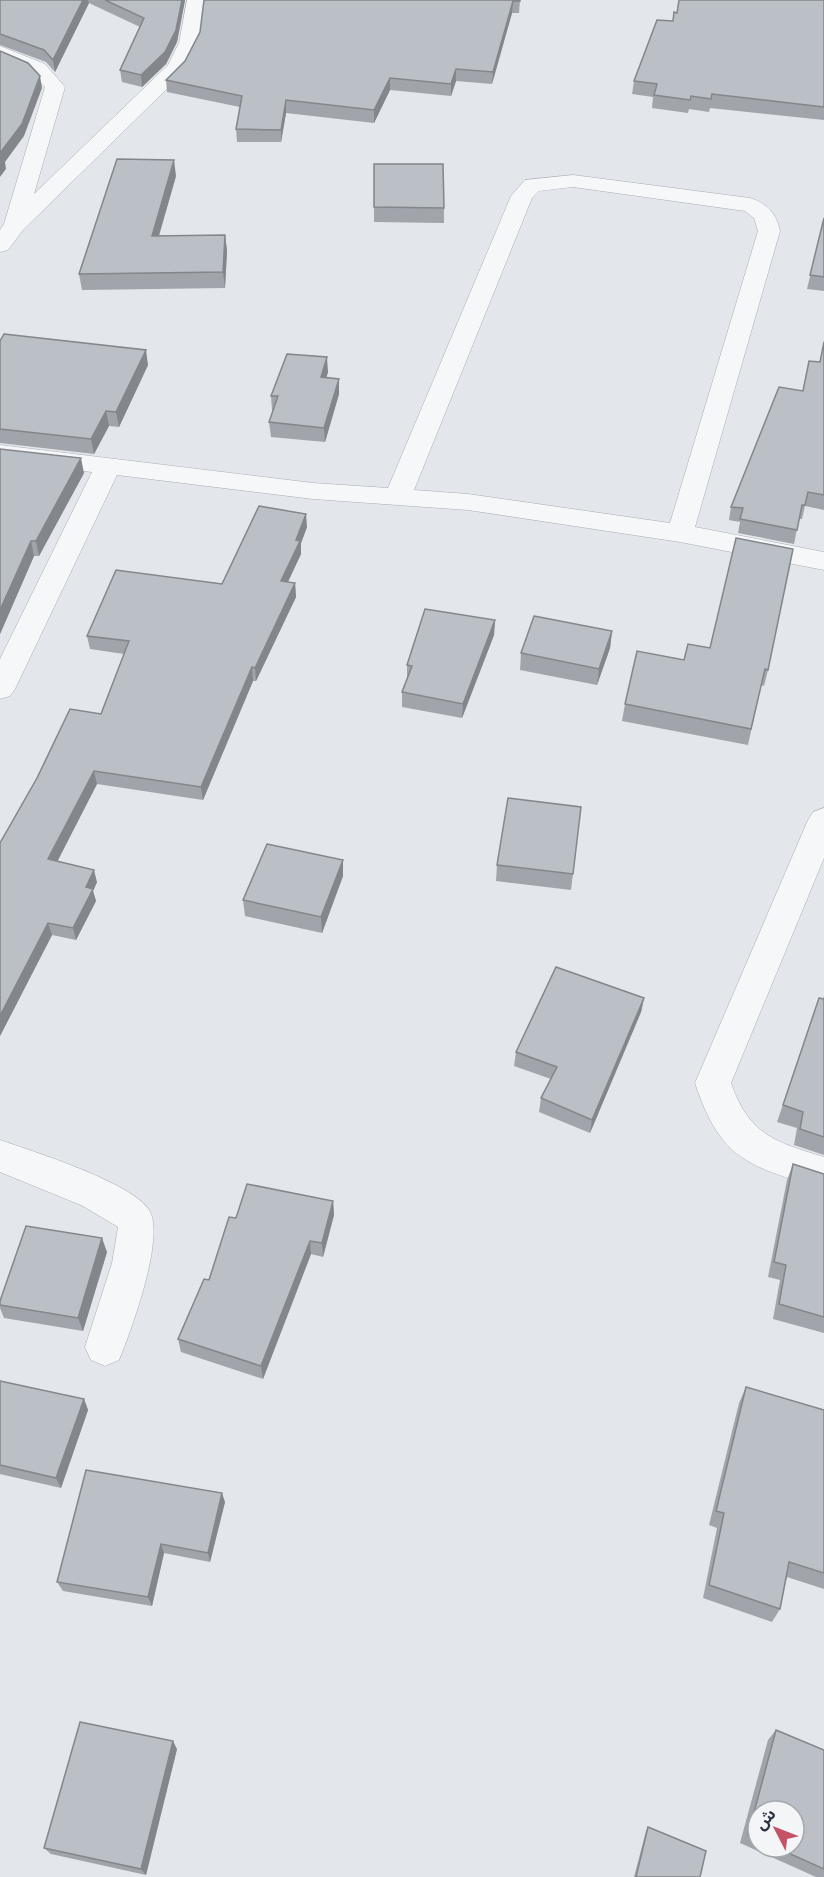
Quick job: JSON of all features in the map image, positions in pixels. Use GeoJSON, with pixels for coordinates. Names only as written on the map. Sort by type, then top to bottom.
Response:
{"type":"FeatureCollection","features":[{"type":"Feature","properties":{"kind":"street"},"geometry":{"type":"LineString","coordinates":[[0,245],[15,225],[177,68],[189,43],[196,0]]}},
{"type":"Feature","properties":{"kind":"street"},"geometry":{"type":"LineString","coordinates":[[0,52],[34,64],[49,76],[55,87],[15,225]]}},
{"type":"Feature","properties":{"kind":"street"},"geometry":{"type":"LineString","coordinates":[[398,496],[522,196],[533,185],[573,181],[750,205],[761,210],[768,220],[769,231],[680,533]]}},
{"type":"Feature","properties":{"kind":"street"},"geometry":{"type":"LineString","coordinates":[[0,453],[313,491],[489,504],[680,533],[824,561]]}},
{"type":"Feature","properties":{"kind":"street"},"geometry":{"type":"LineString","coordinates":[[0,689],[109,465]]}},
{"type":"Feature","properties":{"kind":"street"},"geometry":{"type":"LineString","coordinates":[[824,820],[713,1083],[721,1111],[738,1136],[756,1151],[824,1173]]}},
{"type":"Feature","properties":{"kind":"street"},"geometry":{"type":"LineString","coordinates":[[0,1156],[105,1199],[129,1211],[136,1220],[135,1244],[105,1347]]}},
{"type":"Feature","properties":{"kind":"building"},"geometry":{"type":"Polygon","coordinates":[[[0,0],[83,0],[53,60],[44,50],[0,34],[0,0]]]}},
{"type":"Feature","properties":{"kind":"building"},"geometry":{"type":"Polygon","coordinates":[[[105,0],[182,0],[176,30],[165,52],[141,75],[120,70],[144,18],[105,0]]]}},
{"type":"Feature","properties":{"kind":"building"},"geometry":{"type":"Polygon","coordinates":[[[204,0],[520,1],[513,1],[493,72],[456,69],[451,84],[390,78],[374,110],[286,100],[281,130],[236,129],[242,96],[166,80],[185,61],[200,32],[204,0]]]}},
{"type":"Feature","properties":{"kind":"building"},"geometry":{"type":"Polygon","coordinates":[[[679,0],[824,0],[824,107],[712,94],[711,99],[691,96],[690,100],[654,95],[657,84],[634,81],[657,20],[673,21],[679,0]]]}},
{"type":"Feature","properties":{"kind":"building"},"geometry":{"type":"Polygon","coordinates":[[[0,51],[28,63],[40,76],[22,124],[0,153],[0,51]]]}},
{"type":"Feature","properties":{"kind":"building"},"geometry":{"type":"Polygon","coordinates":[[[117,159],[174,160],[152,236],[225,235],[223,272],[79,274],[117,159]]]}},
{"type":"Feature","properties":{"kind":"building"},"geometry":{"type":"Polygon","coordinates":[[[374,164],[443,164],[444,208],[374,207],[374,164]]]}},
{"type":"Feature","properties":{"kind":"building"},"geometry":{"type":"Polygon","coordinates":[[[824,218],[824,277],[810,275],[824,218]]]}},
{"type":"Feature","properties":{"kind":"building"},"geometry":{"type":"Polygon","coordinates":[[[4,334],[146,350],[116,412],[106,411],[91,439],[0,429],[0,341],[4,334]]]}},
{"type":"Feature","properties":{"kind":"building"},"geometry":{"type":"Polygon","coordinates":[[[824,342],[824,495],[808,492],[805,505],[802,505],[797,530],[740,519],[743,508],[731,507],[779,387],[803,391],[809,361],[820,362],[824,342]]]}},
{"type":"Feature","properties":{"kind":"building"},"geometry":{"type":"Polygon","coordinates":[[[287,354],[327,357],[321,377],[339,379],[324,428],[269,422],[278,396],[271,396],[287,354]]]}},
{"type":"Feature","properties":{"kind":"building"},"geometry":{"type":"Polygon","coordinates":[[[0,449],[81,458],[36,541],[31,541],[0,610],[0,449]]]}},
{"type":"Feature","properties":{"kind":"building"},"geometry":{"type":"Polygon","coordinates":[[[259,506],[306,514],[296,540],[300,541],[281,581],[295,583],[255,668],[252,667],[201,787],[94,771],[48,859],[94,870],[86,887],[93,889],[73,928],[48,923],[0,1016],[0,843],[37,778],[70,709],[101,714],[129,641],[87,636],[116,570],[222,584],[259,506]]]}},
{"type":"Feature","properties":{"kind":"building"},"geometry":{"type":"Polygon","coordinates":[[[736,538],[793,549],[768,670],[765,669],[751,729],[625,704],[637,651],[684,660],[688,644],[710,648],[736,538]]]}},
{"type":"Feature","properties":{"kind":"building"},"geometry":{"type":"Polygon","coordinates":[[[425,609],[495,620],[463,704],[402,692],[412,666],[407,665],[425,609]]]}},
{"type":"Feature","properties":{"kind":"building"},"geometry":{"type":"Polygon","coordinates":[[[534,616],[612,631],[599,669],[521,653],[534,616]]]}},
{"type":"Feature","properties":{"kind":"building"},"geometry":{"type":"Polygon","coordinates":[[[508,798],[581,807],[573,874],[497,865],[508,798]]]}},
{"type":"Feature","properties":{"kind":"building"},"geometry":{"type":"Polygon","coordinates":[[[267,844],[343,860],[321,917],[243,900],[267,844]]]}},
{"type":"Feature","properties":{"kind":"building"},"geometry":{"type":"Polygon","coordinates":[[[556,967],[644,998],[592,1120],[541,1098],[557,1067],[516,1052],[556,967]]]}},
{"type":"Feature","properties":{"kind":"building"},"geometry":{"type":"Polygon","coordinates":[[[819,998],[824,999],[824,1137],[800,1129],[803,1112],[783,1105],[819,998]]]}},
{"type":"Feature","properties":{"kind":"building"},"geometry":{"type":"Polygon","coordinates":[[[793,1164],[824,1174],[824,1317],[779,1304],[786,1265],[774,1262],[793,1164]]]}},
{"type":"Feature","properties":{"kind":"building"},"geometry":{"type":"Polygon","coordinates":[[[247,1184],[333,1201],[322,1243],[310,1241],[261,1366],[178,1339],[204,1279],[209,1280],[229,1217],[236,1218],[247,1184]]]}},
{"type":"Feature","properties":{"kind":"building"},"geometry":{"type":"Polygon","coordinates":[[[26,1226],[102,1238],[78,1318],[0,1305],[26,1226]]]}},
{"type":"Feature","properties":{"kind":"building"},"geometry":{"type":"Polygon","coordinates":[[[0,1381],[84,1399],[56,1478],[0,1465],[0,1381]]]}},
{"type":"Feature","properties":{"kind":"building"},"geometry":{"type":"Polygon","coordinates":[[[746,1387],[824,1410],[824,1573],[789,1562],[780,1609],[709,1585],[724,1513],[716,1511],[746,1387]]]}},
{"type":"Feature","properties":{"kind":"building"},"geometry":{"type":"Polygon","coordinates":[[[86,1470],[222,1493],[208,1553],[161,1544],[148,1597],[57,1582],[86,1470]]]}},
{"type":"Feature","properties":{"kind":"building"},"geometry":{"type":"Polygon","coordinates":[[[80,1722],[173,1741],[141,1869],[44,1848],[80,1722]]]}},
{"type":"Feature","properties":{"kind":"building"},"geometry":{"type":"Polygon","coordinates":[[[776,1730],[824,1750],[824,1869],[802,1859],[806,1859],[806,1799],[758,1799],[776,1730]]]}},
{"type":"Feature","properties":{"kind":"building"},"geometry":{"type":"Polygon","coordinates":[[[648,1827],[706,1851],[700,1877],[636,1877],[648,1827]]]}}]}
